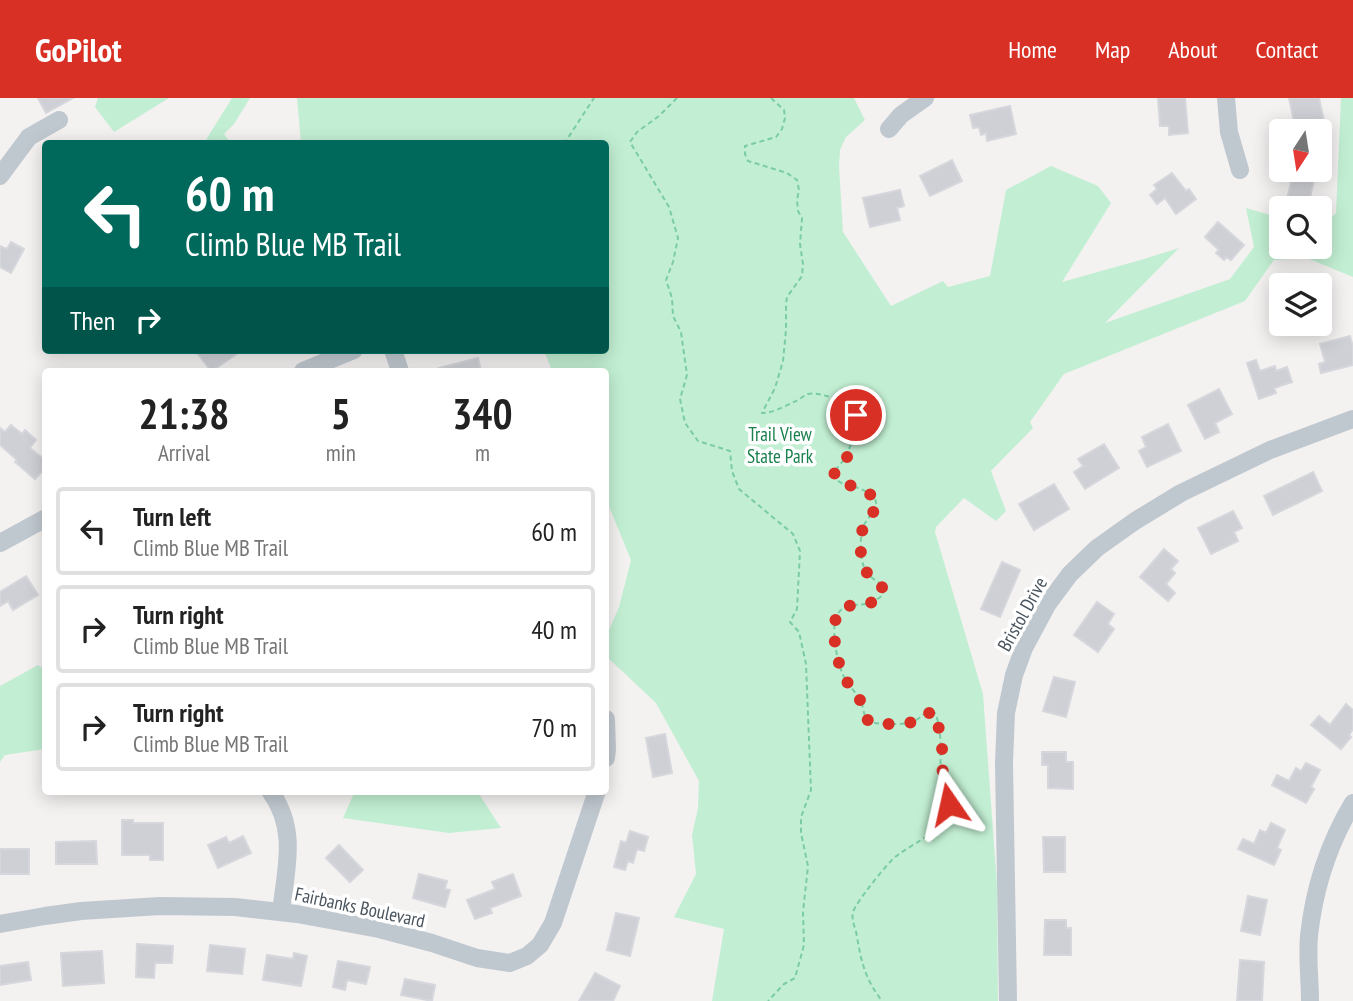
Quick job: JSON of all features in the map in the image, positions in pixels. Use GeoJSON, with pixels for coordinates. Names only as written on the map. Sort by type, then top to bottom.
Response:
{"type":"FeatureCollection","features":[{"type":"Feature","properties":{"kind":"street"},"geometry":{"type":"LineString","coordinates":[[889,130],[901,115],[925,98]]}},
{"type":"Feature","properties":{"kind":"street"},"geometry":{"type":"LineString","coordinates":[[1226,98],[1229,132],[1240,170]]}},
{"type":"Feature","properties":{"kind":"street"},"geometry":{"type":"LineString","coordinates":[[0,176],[29,137],[58,120]]}},
{"type":"Feature","properties":{"kind":"street"},"geometry":{"type":"LineString","coordinates":[[310,368],[344,354]]}},
{"type":"Feature","properties":{"kind":"street","name":"Bristol Drive"},"geometry":{"type":"LineString","coordinates":[[1008,1001],[1003,763],[1006,713],[1014,675],[1024,648],[1047,605],[1070,574],[1097,548],[1181,493],[1270,450],[1353,419]]}},
{"type":"Feature","properties":{"kind":"street"},"geometry":{"type":"LineString","coordinates":[[1,539],[42,520]]}},
{"type":"Feature","properties":{"kind":"street"},"geometry":{"type":"LineString","coordinates":[[273,795],[281,808],[289,839],[281,912]]}},
{"type":"Feature","properties":{"kind":"street","name":"Fairbanks Boulevard"},"geometry":{"type":"LineString","coordinates":[[0,924],[81,911],[160,906],[235,907],[379,929],[477,958],[510,963],[527,956],[540,945],[553,923],[596,795]]}},
{"type":"Feature","properties":{"kind":"street"},"geometry":{"type":"LineString","coordinates":[[1310,1001],[1309,937],[1316,891],[1327,855],[1353,803]]}},
{"type":"Feature","properties":{"kind":"path"},"geometry":{"type":"LineString","coordinates":[[567,140],[594,98]]}},
{"type":"Feature","properties":{"kind":"path"},"geometry":{"type":"LineString","coordinates":[[677,98],[637,132],[630,142],[669,207],[678,239],[666,279],[673,316],[681,332],[687,375],[680,399],[685,423],[698,441],[730,450],[732,471],[739,489],[793,534],[800,551],[797,609],[790,622],[799,632],[806,664],[811,790],[801,817],[801,833],[808,866],[803,912],[804,945],[794,978],[784,984],[768,1001]]}},
{"type":"Feature","properties":{"kind":"path"},"geometry":{"type":"LineString","coordinates":[[771,98],[784,110],[782,129],[776,136],[745,146],[745,154],[748,161],[787,173],[797,180],[798,211],[802,218],[800,244],[803,264],[802,275],[787,297],[783,361],[779,377],[762,413],[770,413],[807,394],[832,398],[850,407],[856,415],[848,456],[834,471],[834,477],[838,482],[860,488],[875,498],[877,507],[864,524],[860,549],[867,574],[881,583],[883,595],[867,604],[841,610],[836,616],[835,641],[840,666],[870,722],[904,724],[913,722],[928,712],[936,713],[942,746],[943,788],[949,796],[946,812],[929,835],[888,863],[854,908],[852,920],[863,969],[882,1001]]}},
{"type":"Feature","properties":{"kind":"green space"},"geometry":{"type":"Polygon","coordinates":[[[98,98],[169,98],[114,132],[95,107],[98,98]]]}},
{"type":"Feature","properties":{"kind":"green space"},"geometry":{"type":"Polygon","coordinates":[[[232,98],[250,98],[234,124],[224,134],[229,140],[206,140],[232,98]]]}},
{"type":"Feature","properties":{"kind":"green space","name":"Trail View State Park"},"geometry":{"type":"Polygon","coordinates":[[[297,98],[854,98],[865,120],[846,137],[840,150],[843,232],[891,306],[943,281],[948,287],[990,276],[1006,190],[1051,166],[1098,186],[1111,203],[1062,282],[1179,248],[1105,323],[1230,279],[1254,247],[1246,208],[1269,215],[1269,259],[1290,259],[1274,260],[1245,301],[1064,374],[1030,422],[1033,428],[991,471],[1006,511],[996,521],[964,498],[936,527],[935,532],[983,694],[997,885],[998,1001],[712,1001],[724,929],[674,917],[696,874],[692,835],[698,808],[699,781],[656,703],[609,659],[609,630],[619,607],[631,560],[609,506],[609,368],[551,368],[546,354],[609,354],[609,140],[301,140],[297,98]]]}},
{"type":"Feature","properties":{"kind":"green space","name":"Trail View State Park"},"geometry":{"type":"Polygon","coordinates":[[[1341,98],[1353,98],[1353,277],[1309,259],[1332,259],[1332,217],[1336,213],[1341,98]]]}},
{"type":"Feature","properties":{"kind":"green space"},"geometry":{"type":"Polygon","coordinates":[[[38,665],[42,668],[42,749],[5,755],[0,762],[0,686],[38,665]]]}},
{"type":"Feature","properties":{"kind":"green space"},"geometry":{"type":"Polygon","coordinates":[[[353,795],[480,795],[501,828],[449,833],[343,818],[353,795]]]}},
{"type":"Feature","properties":{"kind":"building"},"geometry":{"type":"Polygon","coordinates":[[[38,98],[73,98],[46,113],[38,98]]]}},
{"type":"Feature","properties":{"kind":"building"},"geometry":{"type":"Polygon","coordinates":[[[1158,98],[1185,98],[1188,133],[1169,135],[1169,126],[1160,126],[1158,98]]]}},
{"type":"Feature","properties":{"kind":"building"},"geometry":{"type":"Polygon","coordinates":[[[1289,98],[1319,98],[1324,119],[1293,119],[1289,98]]]}},
{"type":"Feature","properties":{"kind":"building"},"geometry":{"type":"Polygon","coordinates":[[[1010,106],[1016,134],[987,141],[986,133],[981,135],[979,127],[973,128],[970,115],[1010,106]]]}},
{"type":"Feature","properties":{"kind":"building"},"geometry":{"type":"Polygon","coordinates":[[[952,160],[962,181],[930,196],[920,176],[952,160]]]}},
{"type":"Feature","properties":{"kind":"building"},"geometry":{"type":"Polygon","coordinates":[[[1172,173],[1196,199],[1176,214],[1165,198],[1157,204],[1150,195],[1157,189],[1154,185],[1172,173]]]}},
{"type":"Feature","properties":{"kind":"building"},"geometry":{"type":"Polygon","coordinates":[[[1291,182],[1313,182],[1310,196],[1288,196],[1291,182]]]}},
{"type":"Feature","properties":{"kind":"building"},"geometry":{"type":"Polygon","coordinates":[[[900,190],[904,206],[897,208],[900,220],[870,227],[863,198],[900,190]]]}},
{"type":"Feature","properties":{"kind":"building"},"geometry":{"type":"Polygon","coordinates":[[[1218,222],[1244,245],[1231,260],[1226,257],[1224,260],[1216,253],[1219,250],[1205,237],[1218,222]]]}},
{"type":"Feature","properties":{"kind":"building"},"geometry":{"type":"Polygon","coordinates":[[[11,242],[24,249],[11,273],[0,267],[0,246],[7,249],[11,242]]]}},
{"type":"Feature","properties":{"kind":"building"},"geometry":{"type":"Polygon","coordinates":[[[1350,336],[1353,365],[1321,373],[1319,364],[1325,362],[1320,344],[1350,336]]]}},
{"type":"Feature","properties":{"kind":"building"},"geometry":{"type":"Polygon","coordinates":[[[198,354],[236,354],[216,368],[209,368],[198,354]]]}},
{"type":"Feature","properties":{"kind":"building"},"geometry":{"type":"Polygon","coordinates":[[[478,358],[480,368],[439,368],[478,358]]]}},
{"type":"Feature","properties":{"kind":"building"},"geometry":{"type":"Polygon","coordinates":[[[1256,360],[1260,371],[1275,366],[1276,371],[1287,367],[1292,382],[1274,388],[1276,393],[1259,399],[1247,363],[1256,360]]]}},
{"type":"Feature","properties":{"kind":"building"},"geometry":{"type":"Polygon","coordinates":[[[1219,389],[1232,414],[1215,423],[1219,432],[1205,439],[1188,405],[1219,389]]]}},
{"type":"Feature","properties":{"kind":"building"},"geometry":{"type":"Polygon","coordinates":[[[1168,424],[1181,451],[1147,467],[1139,451],[1146,447],[1142,437],[1168,424]]]}},
{"type":"Feature","properties":{"kind":"building"},"geometry":{"type":"Polygon","coordinates":[[[11,425],[22,434],[25,430],[36,440],[30,448],[42,458],[42,471],[35,479],[0,445],[0,428],[5,432],[11,425]]]}},
{"type":"Feature","properties":{"kind":"building"},"geometry":{"type":"Polygon","coordinates":[[[1104,444],[1119,468],[1085,489],[1074,472],[1083,466],[1078,459],[1104,444]]]}},
{"type":"Feature","properties":{"kind":"building"},"geometry":{"type":"Polygon","coordinates":[[[1313,472],[1322,491],[1273,515],[1264,496],[1313,472]]]}},
{"type":"Feature","properties":{"kind":"building"},"geometry":{"type":"Polygon","coordinates":[[[1054,484],[1069,509],[1034,530],[1019,504],[1054,484]]]}},
{"type":"Feature","properties":{"kind":"building"},"geometry":{"type":"Polygon","coordinates":[[[1233,511],[1242,528],[1234,532],[1238,541],[1211,554],[1198,528],[1233,511]]]}},
{"type":"Feature","properties":{"kind":"building"},"geometry":{"type":"Polygon","coordinates":[[[1164,549],[1178,561],[1171,569],[1175,573],[1166,584],[1175,593],[1168,601],[1140,577],[1164,549]]]}},
{"type":"Feature","properties":{"kind":"building"},"geometry":{"type":"Polygon","coordinates":[[[1002,562],[1020,570],[1000,617],[981,609],[1002,562]]]}},
{"type":"Feature","properties":{"kind":"building"},"geometry":{"type":"Polygon","coordinates":[[[26,576],[38,595],[13,610],[8,601],[0,606],[0,592],[26,576]]]}},
{"type":"Feature","properties":{"kind":"building"},"geometry":{"type":"Polygon","coordinates":[[[1097,602],[1114,614],[1108,624],[1114,629],[1098,652],[1074,635],[1097,602]]]}},
{"type":"Feature","properties":{"kind":"building"},"geometry":{"type":"Polygon","coordinates":[[[1054,677],[1075,682],[1066,717],[1043,711],[1054,677]]]}},
{"type":"Feature","properties":{"kind":"building"},"geometry":{"type":"Polygon","coordinates":[[[1346,704],[1353,710],[1353,729],[1349,735],[1351,737],[1341,749],[1311,725],[1319,716],[1330,725],[1346,704]]]}},
{"type":"Feature","properties":{"kind":"building"},"geometry":{"type":"Polygon","coordinates":[[[665,734],[672,773],[653,777],[646,738],[665,734]]]}},
{"type":"Feature","properties":{"kind":"building"},"geometry":{"type":"Polygon","coordinates":[[[1042,752],[1066,752],[1066,762],[1073,762],[1073,789],[1048,788],[1048,765],[1042,765],[1042,752]]]}},
{"type":"Feature","properties":{"kind":"building"},"geometry":{"type":"Polygon","coordinates":[[[1306,763],[1320,770],[1306,803],[1272,785],[1277,775],[1289,781],[1296,768],[1301,771],[1306,763]]]}},
{"type":"Feature","properties":{"kind":"building"},"geometry":{"type":"Polygon","coordinates":[[[122,820],[133,820],[133,823],[163,823],[163,860],[150,860],[150,855],[122,855],[122,820]]]}},
{"type":"Feature","properties":{"kind":"building"},"geometry":{"type":"Polygon","coordinates":[[[1271,823],[1285,830],[1277,848],[1281,850],[1274,865],[1238,849],[1243,839],[1254,844],[1260,830],[1266,833],[1271,823]]]}},
{"type":"Feature","properties":{"kind":"building"},"geometry":{"type":"Polygon","coordinates":[[[630,831],[648,837],[644,851],[637,849],[633,863],[628,861],[625,870],[614,867],[621,841],[626,843],[630,831]]]}},
{"type":"Feature","properties":{"kind":"building"},"geometry":{"type":"Polygon","coordinates":[[[243,836],[251,853],[218,868],[208,845],[226,837],[229,843],[243,836]]]}},
{"type":"Feature","properties":{"kind":"building"},"geometry":{"type":"Polygon","coordinates":[[[1043,837],[1065,837],[1065,872],[1044,872],[1043,837]]]}},
{"type":"Feature","properties":{"kind":"building"},"geometry":{"type":"Polygon","coordinates":[[[96,841],[97,864],[56,864],[56,842],[96,841]]]}},
{"type":"Feature","properties":{"kind":"building"},"geometry":{"type":"Polygon","coordinates":[[[339,845],[363,870],[350,882],[326,858],[339,845]]]}},
{"type":"Feature","properties":{"kind":"building"},"geometry":{"type":"Polygon","coordinates":[[[0,849],[29,849],[29,874],[0,874],[0,849]]]}},
{"type":"Feature","properties":{"kind":"building"},"geometry":{"type":"Polygon","coordinates":[[[419,874],[447,881],[445,889],[450,890],[445,907],[413,898],[419,874]]]}},
{"type":"Feature","properties":{"kind":"building"},"geometry":{"type":"Polygon","coordinates":[[[513,874],[521,896],[490,908],[492,913],[475,919],[467,900],[495,889],[492,882],[513,874]]]}},
{"type":"Feature","properties":{"kind":"building"},"geometry":{"type":"Polygon","coordinates":[[[1248,896],[1267,900],[1260,935],[1241,931],[1248,896]]]}},
{"type":"Feature","properties":{"kind":"building"},"geometry":{"type":"Polygon","coordinates":[[[616,913],[639,918],[630,956],[607,950],[616,913]]]}},
{"type":"Feature","properties":{"kind":"building"},"geometry":{"type":"Polygon","coordinates":[[[1045,920],[1066,920],[1066,928],[1071,928],[1071,955],[1044,955],[1045,920]]]}},
{"type":"Feature","properties":{"kind":"building"},"geometry":{"type":"Polygon","coordinates":[[[137,944],[173,946],[172,963],[155,963],[154,978],[136,977],[137,944]]]}},
{"type":"Feature","properties":{"kind":"building"},"geometry":{"type":"Polygon","coordinates":[[[210,945],[245,949],[242,974],[207,971],[210,945]]]}},
{"type":"Feature","properties":{"kind":"building"},"geometry":{"type":"Polygon","coordinates":[[[102,951],[104,983],[63,986],[61,953],[102,951]]]}},
{"type":"Feature","properties":{"kind":"building"},"geometry":{"type":"Polygon","coordinates":[[[294,953],[307,956],[301,986],[263,980],[267,955],[293,959],[294,953]]]}},
{"type":"Feature","properties":{"kind":"building"},"geometry":{"type":"Polygon","coordinates":[[[1240,960],[1264,962],[1262,1001],[1237,1001],[1240,960]]]}},
{"type":"Feature","properties":{"kind":"building"},"geometry":{"type":"Polygon","coordinates":[[[338,961],[370,967],[366,984],[347,980],[345,990],[333,987],[338,961]]]}},
{"type":"Feature","properties":{"kind":"building"},"geometry":{"type":"Polygon","coordinates":[[[28,962],[31,980],[0,985],[0,966],[28,962]]]}},
{"type":"Feature","properties":{"kind":"building"},"geometry":{"type":"Polygon","coordinates":[[[595,973],[620,986],[613,1001],[579,1001],[595,973]]]}},
{"type":"Feature","properties":{"kind":"building"},"geometry":{"type":"Polygon","coordinates":[[[405,979],[435,985],[432,1001],[401,995],[405,979]]]}},
{"type":"Feature","properties":{"kind":"route"},"geometry":{"type":"LineString","coordinates":[[856,415],[848,456],[834,471],[834,477],[838,482],[860,488],[875,498],[877,507],[864,524],[860,549],[867,574],[881,583],[883,595],[867,604],[849,606],[836,616],[835,641],[840,666],[870,722],[904,724],[913,722],[928,712],[936,713],[942,746],[943,788],[949,796],[949,804]]}}]}
